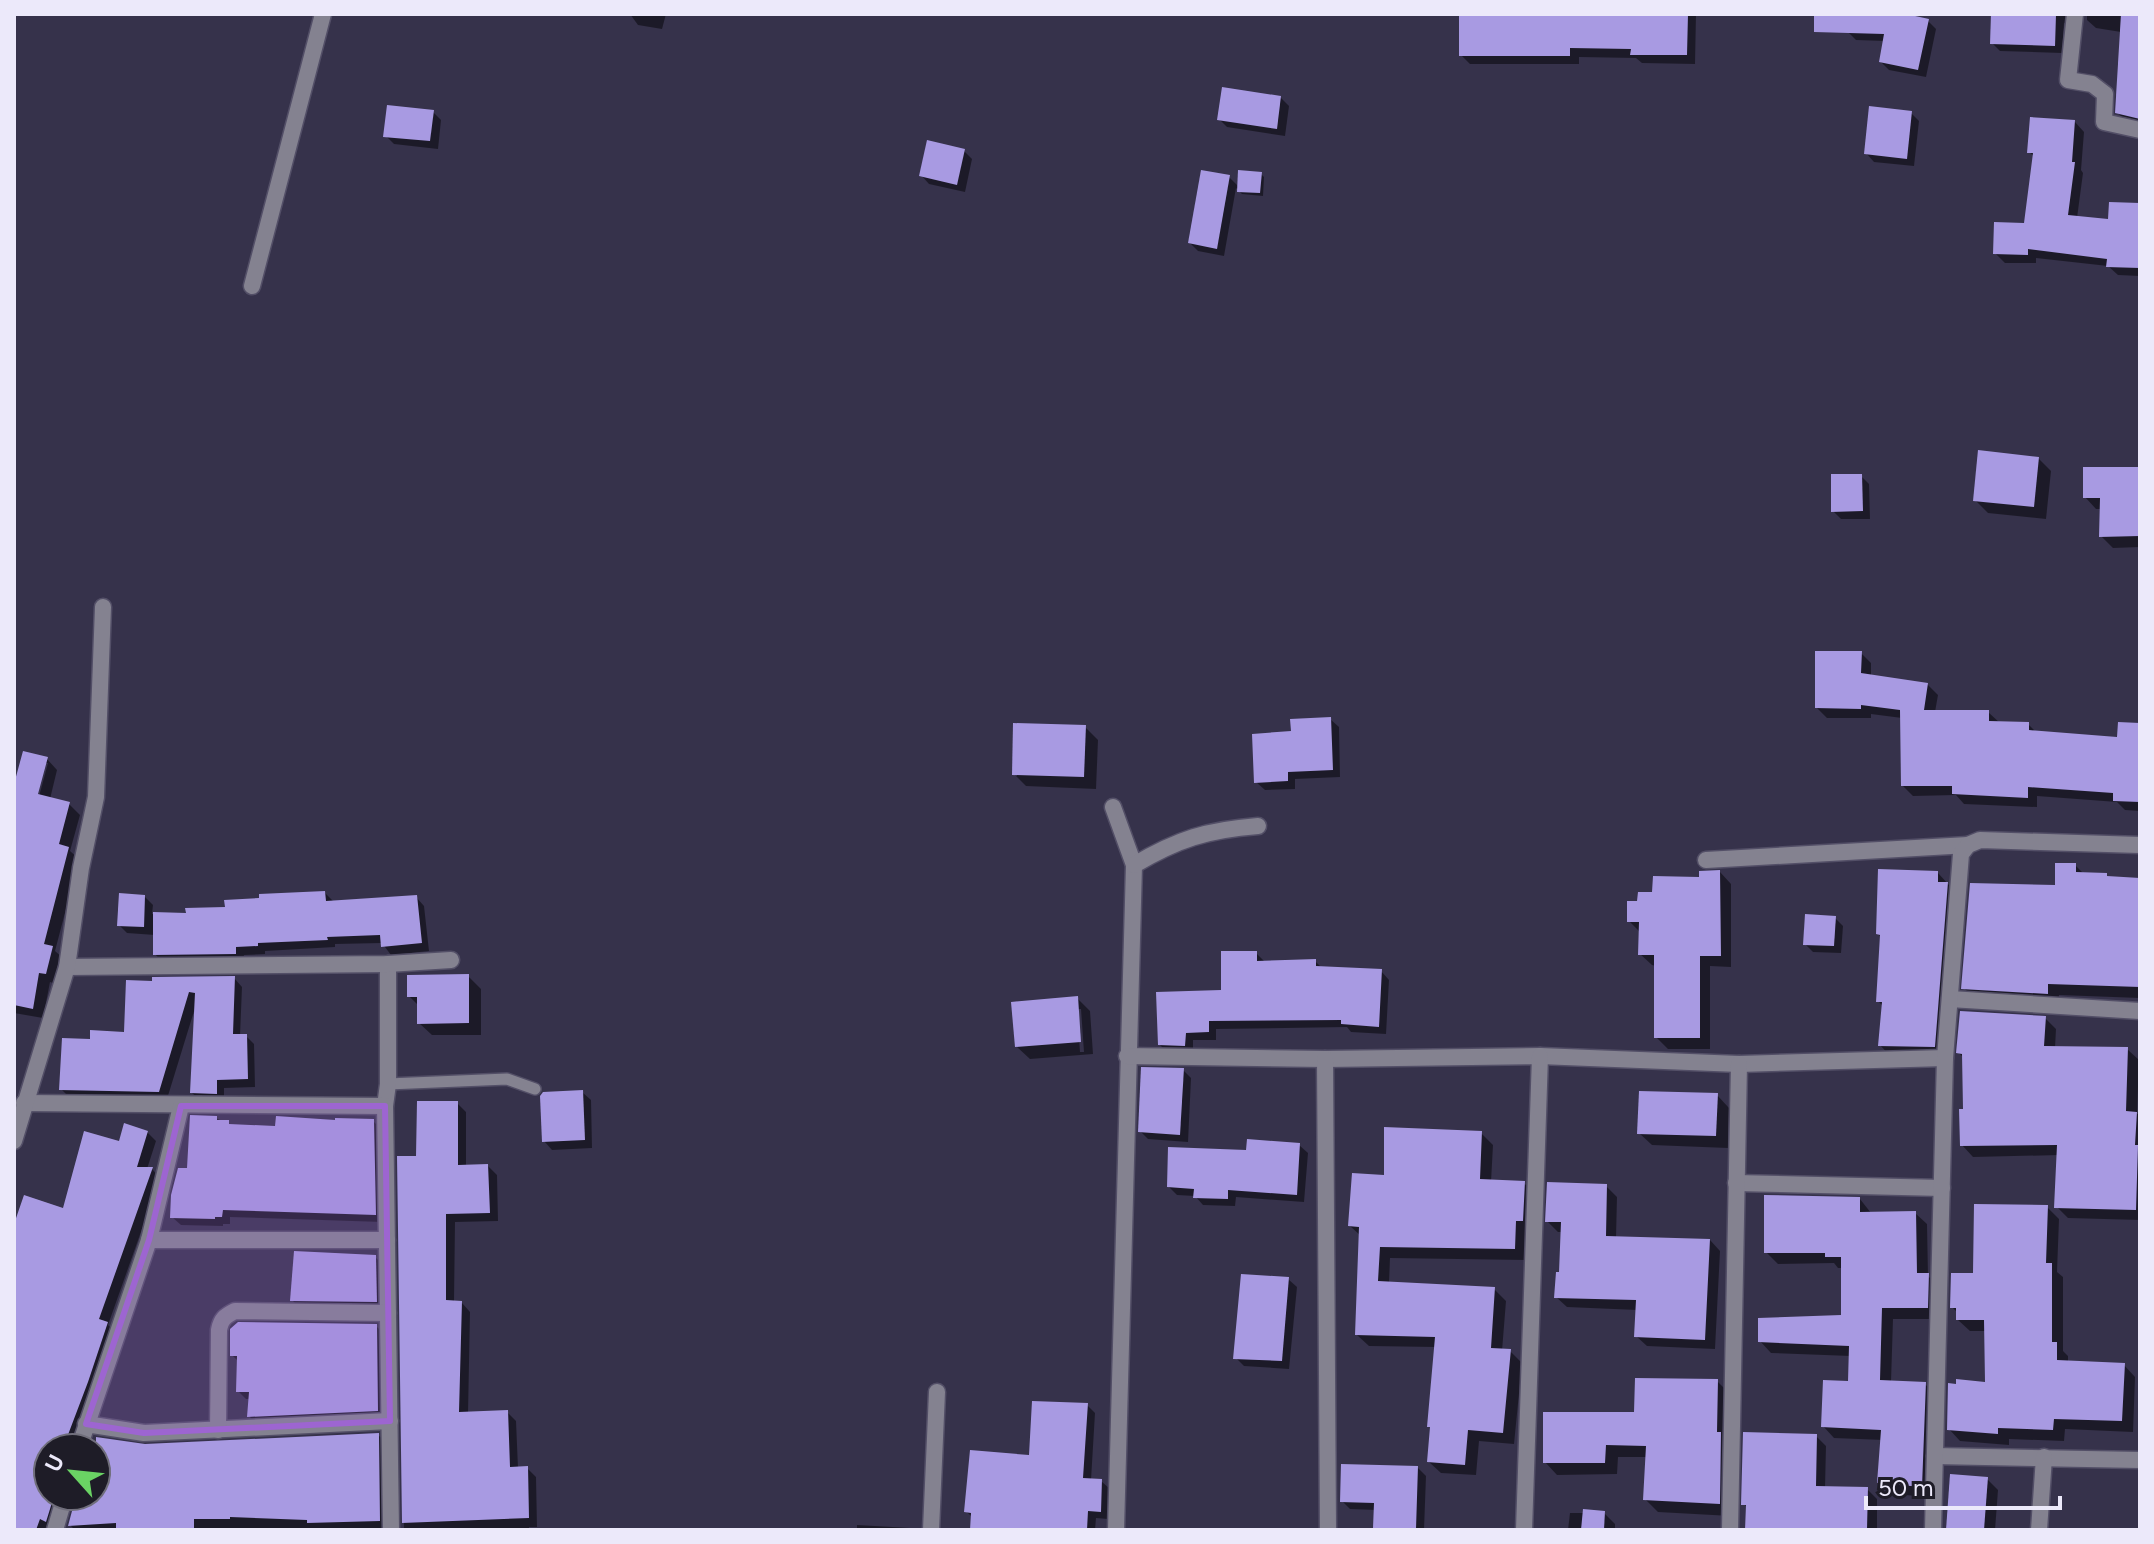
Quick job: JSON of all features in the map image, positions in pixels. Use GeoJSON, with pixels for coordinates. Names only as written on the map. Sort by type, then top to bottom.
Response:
{"type":"FeatureCollection","features":[{"type":"Feature","properties":{"kind":"street"},"geometry":{"type":"LineString","coordinates":[[252,286],[323,14]]}},
{"type":"Feature","properties":{"kind":"street"},"geometry":{"type":"LineString","coordinates":[[2075,14],[2068,80],[2092,84],[2105,94],[2104,122],[2140,130]]}},
{"type":"Feature","properties":{"kind":"street"},"geometry":{"type":"LineString","coordinates":[[14,1141],[67,967],[81,868],[96,797],[103,607]]}},
{"type":"Feature","properties":{"kind":"street"},"geometry":{"type":"LineString","coordinates":[[1113,807],[1134,865],[1116,1530]]}},
{"type":"Feature","properties":{"kind":"street"},"geometry":{"type":"LineString","coordinates":[[1134,865],[1169,844],[1202,834],[1258,826]]}},
{"type":"Feature","properties":{"kind":"street"},"geometry":{"type":"LineString","coordinates":[[1706,860],[1968,845],[1980,840],[2140,845]]}},
{"type":"Feature","properties":{"kind":"street"},"geometry":{"type":"LineString","coordinates":[[1933,1530],[1945,1058],[1961,854],[1968,845]]}},
{"type":"Feature","properties":{"kind":"street"},"geometry":{"type":"LineString","coordinates":[[67,967],[388,964],[451,960]]}},
{"type":"Feature","properties":{"kind":"street"},"geometry":{"type":"LineString","coordinates":[[388,964],[388,1084],[385,1106],[391,1530]]}},
{"type":"Feature","properties":{"kind":"street"},"geometry":{"type":"LineString","coordinates":[[1950,999],[2140,1011]]}},
{"type":"Feature","properties":{"kind":"street"},"geometry":{"type":"LineString","coordinates":[[1127,1056],[1325,1059],[1540,1056],[1739,1064],[1945,1058]]}},
{"type":"Feature","properties":{"kind":"street"},"geometry":{"type":"LineString","coordinates":[[1524,1530],[1540,1056]]}},
{"type":"Feature","properties":{"kind":"street"},"geometry":{"type":"LineString","coordinates":[[1325,1059],[1328,1530]]}},
{"type":"Feature","properties":{"kind":"street"},"geometry":{"type":"LineString","coordinates":[[1730,1530],[1739,1064]]}},
{"type":"Feature","properties":{"kind":"street"},"geometry":{"type":"LineString","coordinates":[[24,1103],[385,1106]]}},
{"type":"Feature","properties":{"kind":"street"},"geometry":{"type":"LineString","coordinates":[[84,1432],[149,1240],[181,1106]]}},
{"type":"Feature","properties":{"kind":"street"},"geometry":{"type":"LineString","coordinates":[[1736,1183],[1942,1188]]}},
{"type":"Feature","properties":{"kind":"street"},"geometry":{"type":"LineString","coordinates":[[149,1240],[387,1240]]}},
{"type":"Feature","properties":{"kind":"street"},"geometry":{"type":"LineString","coordinates":[[218,1430],[219,1330],[221,1320],[226,1315],[235,1311],[388,1313]]}},
{"type":"Feature","properties":{"kind":"street"},"geometry":{"type":"LineString","coordinates":[[931,1530],[937,1392]]}},
{"type":"Feature","properties":{"kind":"street"},"geometry":{"type":"LineString","coordinates":[[86,1424],[144,1433],[390,1421]]}},
{"type":"Feature","properties":{"kind":"street"},"geometry":{"type":"LineString","coordinates":[[1935,1456],[2140,1460]]}},
{"type":"Feature","properties":{"kind":"street"},"geometry":{"type":"LineString","coordinates":[[2039,1530],[2044,1457]]}},
{"type":"Feature","properties":{"kind":"lane"},"geometry":{"type":"LineString","coordinates":[[388,1084],[507,1079],[535,1089]]}},
{"type":"Feature","properties":{"kind":"highlighted area"},"geometry":{"type":"Polygon","coordinates":[[[181,1106],[385,1106],[390,1421],[144,1433],[86,1424],[149,1240],[181,1106]]]}},
{"type":"Feature","properties":{"kind":"building"},"geometry":{"type":"Polygon","coordinates":[[[1459,14],[1688,14],[1687,55],[1630,55],[1631,49],[1570,48],[1570,56],[1459,56],[1459,14]]]}},
{"type":"Feature","properties":{"kind":"building"},"geometry":{"type":"Polygon","coordinates":[[[1814,14],[1906,14],[1929,19],[1918,70],[1879,62],[1884,34],[1814,32],[1814,14]]]}},
{"type":"Feature","properties":{"kind":"building"},"geometry":{"type":"Polygon","coordinates":[[[1991,14],[2056,14],[2055,46],[1990,44],[1991,14]]]}},
{"type":"Feature","properties":{"kind":"building"},"geometry":{"type":"Polygon","coordinates":[[[2121,14],[2140,14],[2140,119],[2115,113],[2121,14]]]}},
{"type":"Feature","properties":{"kind":"building"},"geometry":{"type":"Polygon","coordinates":[[[1222,87],[1281,96],[1277,129],[1217,120],[1222,87]]]}},
{"type":"Feature","properties":{"kind":"building"},"geometry":{"type":"Polygon","coordinates":[[[387,105],[434,110],[430,141],[383,137],[387,105]]]}},
{"type":"Feature","properties":{"kind":"building"},"geometry":{"type":"Polygon","coordinates":[[[1869,106],[1912,111],[1907,159],[1864,154],[1869,106]]]}},
{"type":"Feature","properties":{"kind":"building"},"geometry":{"type":"Polygon","coordinates":[[[2030,117],[2075,120],[2072,162],[2075,162],[2068,215],[2108,219],[2109,202],[2140,203],[2140,268],[2106,267],[2107,259],[2028,249],[2028,255],[1993,254],[1994,222],[2024,223],[2033,153],[2027,153],[2030,117]]]}},
{"type":"Feature","properties":{"kind":"building"},"geometry":{"type":"Polygon","coordinates":[[[927,140],[965,149],[957,185],[919,176],[927,140]]]}},
{"type":"Feature","properties":{"kind":"building"},"geometry":{"type":"Polygon","coordinates":[[[1201,170],[1230,175],[1217,249],[1188,243],[1201,170]]]}},
{"type":"Feature","properties":{"kind":"building"},"geometry":{"type":"Polygon","coordinates":[[[1238,170],[1262,172],[1260,193],[1237,192],[1238,170]]]}},
{"type":"Feature","properties":{"kind":"building"},"geometry":{"type":"Polygon","coordinates":[[[1978,450],[2039,457],[2034,507],[1973,501],[1978,450]]]}},
{"type":"Feature","properties":{"kind":"building"},"geometry":{"type":"Polygon","coordinates":[[[2083,467],[2140,467],[2140,536],[2099,537],[2100,498],[2083,498],[2083,467]]]}},
{"type":"Feature","properties":{"kind":"building"},"geometry":{"type":"Polygon","coordinates":[[[1831,474],[1862,474],[1863,511],[1831,512],[1831,474]]]}},
{"type":"Feature","properties":{"kind":"building"},"geometry":{"type":"Polygon","coordinates":[[[1815,651],[1862,651],[1861,673],[1928,683],[1924,710],[1989,710],[1989,721],[2029,722],[2029,730],[2117,737],[2118,722],[2140,723],[2140,802],[2113,801],[2113,793],[2028,787],[2028,798],[1952,794],[1952,786],[1901,786],[1900,710],[1861,705],[1861,709],[1815,708],[1815,651]]]}},
{"type":"Feature","properties":{"kind":"building"},"geometry":{"type":"Polygon","coordinates":[[[1331,717],[1333,770],[1288,772],[1288,781],[1254,783],[1252,734],[1291,731],[1290,719],[1331,717]]]}},
{"type":"Feature","properties":{"kind":"building"},"geometry":{"type":"Polygon","coordinates":[[[1013,723],[1086,725],[1084,777],[1012,775],[1013,723]]]}},
{"type":"Feature","properties":{"kind":"building"},"geometry":{"type":"Polygon","coordinates":[[[23,751],[48,757],[38,794],[70,802],[59,844],[69,847],[44,944],[53,946],[46,974],[39,973],[33,1009],[14,1005],[14,784],[23,751]]]}},
{"type":"Feature","properties":{"kind":"building"},"geometry":{"type":"Polygon","coordinates":[[[2055,863],[2076,863],[2076,872],[2140,878],[2140,987],[2048,984],[2048,994],[1961,989],[1970,883],[2055,885],[2055,863]]]}},
{"type":"Feature","properties":{"kind":"building"},"geometry":{"type":"Polygon","coordinates":[[[1878,869],[1938,871],[1938,882],[1948,882],[1935,1047],[1878,1046],[1882,1002],[1876,1002],[1880,935],[1876,934],[1878,869]]]}},
{"type":"Feature","properties":{"kind":"building"},"geometry":{"type":"Polygon","coordinates":[[[1720,870],[1721,956],[1700,956],[1700,1038],[1654,1038],[1654,955],[1638,955],[1639,922],[1627,922],[1627,901],[1637,901],[1638,892],[1652,892],[1653,876],[1699,877],[1699,871],[1720,870]]]}},
{"type":"Feature","properties":{"kind":"building"},"geometry":{"type":"Polygon","coordinates":[[[325,891],[326,901],[417,895],[422,943],[381,947],[380,935],[327,937],[328,940],[236,947],[236,954],[153,955],[153,912],[186,913],[185,908],[225,907],[224,900],[259,898],[259,894],[325,891]]]}},
{"type":"Feature","properties":{"kind":"building"},"geometry":{"type":"Polygon","coordinates":[[[119,893],[145,895],[144,927],[117,926],[119,893]]]}},
{"type":"Feature","properties":{"kind":"building"},"geometry":{"type":"Polygon","coordinates":[[[1805,914],[1836,916],[1834,946],[1803,945],[1805,914]]]}},
{"type":"Feature","properties":{"kind":"building"},"geometry":{"type":"Polygon","coordinates":[[[1221,951],[1257,951],[1257,961],[1316,959],[1316,966],[1382,969],[1379,1027],[1341,1024],[1341,1020],[1209,1021],[1209,1032],[1186,1033],[1185,1046],[1158,1045],[1156,992],[1221,990],[1221,951]]]}},
{"type":"Feature","properties":{"kind":"building"},"geometry":{"type":"Polygon","coordinates":[[[469,974],[469,1023],[417,1024],[417,997],[407,997],[407,975],[469,974]]]}},
{"type":"Feature","properties":{"kind":"building"},"geometry":{"type":"Polygon","coordinates":[[[235,976],[233,1034],[247,1034],[248,1079],[217,1080],[217,1094],[190,1093],[195,993],[189,992],[159,1092],[59,1090],[62,1038],[90,1039],[90,1030],[124,1032],[126,980],[235,976]]]}},
{"type":"Feature","properties":{"kind":"building"},"geometry":{"type":"Polygon","coordinates":[[[1078,996],[1081,1042],[1015,1047],[1011,1002],[1078,996]]]}},
{"type":"Feature","properties":{"kind":"building"},"geometry":{"type":"Polygon","coordinates":[[[1960,1011],[2046,1016],[2044,1046],[2128,1047],[2126,1111],[2137,1112],[2136,1210],[2054,1208],[2057,1145],[1960,1146],[1962,1054],[1956,1053],[1960,1011]]]}},
{"type":"Feature","properties":{"kind":"building"},"geometry":{"type":"Polygon","coordinates":[[[1141,1067],[1184,1068],[1180,1135],[1138,1132],[1141,1067]]]}},
{"type":"Feature","properties":{"kind":"building"},"geometry":{"type":"Polygon","coordinates":[[[583,1090],[585,1140],[542,1142],[540,1096],[543,1092],[583,1090]]]}},
{"type":"Feature","properties":{"kind":"building"},"geometry":{"type":"Polygon","coordinates":[[[1639,1091],[1718,1093],[1716,1136],[1637,1134],[1639,1091]]]}},
{"type":"Feature","properties":{"kind":"building"},"geometry":{"type":"Polygon","coordinates":[[[417,1101],[458,1101],[458,1165],[488,1164],[490,1213],[446,1214],[446,1300],[462,1301],[459,1412],[508,1410],[510,1467],[528,1466],[529,1518],[402,1523],[397,1156],[416,1156],[417,1101]]]}},
{"type":"Feature","properties":{"kind":"building"},"geometry":{"type":"Polygon","coordinates":[[[190,1115],[217,1116],[217,1120],[229,1120],[229,1124],[275,1126],[276,1116],[374,1119],[376,1215],[223,1210],[222,1217],[215,1219],[170,1218],[171,1195],[178,1168],[187,1168],[190,1115]]]}},
{"type":"Feature","properties":{"kind":"building"},"geometry":{"type":"Polygon","coordinates":[[[124,1123],[148,1131],[137,1167],[153,1167],[99,1319],[108,1322],[69,1432],[32,1432],[32,1512],[49,1512],[46,1522],[40,1519],[36,1530],[14,1530],[14,1224],[24,1195],[63,1208],[84,1131],[119,1141],[124,1123]]]}},
{"type":"Feature","properties":{"kind":"building"},"geometry":{"type":"Polygon","coordinates":[[[1384,1127],[1482,1131],[1480,1179],[1525,1181],[1523,1221],[1516,1221],[1515,1249],[1380,1247],[1378,1281],[1495,1287],[1491,1348],[1511,1349],[1503,1433],[1468,1430],[1465,1465],[1427,1462],[1435,1337],[1355,1335],[1359,1227],[1348,1226],[1352,1173],[1384,1175],[1384,1127]]]}},
{"type":"Feature","properties":{"kind":"building"},"geometry":{"type":"Polygon","coordinates":[[[1247,1139],[1300,1143],[1297,1195],[1228,1190],[1228,1199],[1193,1198],[1194,1189],[1167,1187],[1168,1147],[1246,1150],[1247,1139]]]}},
{"type":"Feature","properties":{"kind":"building"},"geometry":{"type":"Polygon","coordinates":[[[1547,1182],[1607,1184],[1606,1236],[1710,1239],[1705,1340],[1634,1337],[1636,1300],[1554,1298],[1556,1272],[1559,1272],[1561,1222],[1545,1222],[1547,1182]]]}},
{"type":"Feature","properties":{"kind":"building"},"geometry":{"type":"Polygon","coordinates":[[[1764,1195],[1860,1197],[1860,1212],[1916,1211],[1917,1273],[1929,1273],[1928,1308],[1882,1308],[1880,1380],[1926,1382],[1922,1487],[1877,1483],[1881,1430],[1821,1427],[1823,1380],[1848,1381],[1849,1346],[1758,1342],[1758,1318],[1841,1315],[1841,1257],[1825,1257],[1825,1253],[1764,1253],[1764,1195]]]}},
{"type":"Feature","properties":{"kind":"building"},"geometry":{"type":"Polygon","coordinates":[[[1974,1204],[2048,1205],[2046,1263],[2052,1263],[2052,1342],[2057,1342],[2057,1360],[2125,1363],[2122,1421],[2054,1419],[2053,1430],[1998,1428],[1998,1434],[1947,1430],[1948,1383],[1956,1384],[1956,1379],[1985,1382],[1984,1320],[1956,1320],[1956,1308],[1950,1308],[1951,1273],[1973,1273],[1974,1204]]]}},
{"type":"Feature","properties":{"kind":"building"},"geometry":{"type":"Polygon","coordinates":[[[294,1251],[376,1255],[377,1302],[290,1301],[294,1251]]]}},
{"type":"Feature","properties":{"kind":"building"},"geometry":{"type":"Polygon","coordinates":[[[1241,1274],[1289,1277],[1282,1361],[1233,1359],[1241,1274]]]}},
{"type":"Feature","properties":{"kind":"building"},"geometry":{"type":"Polygon","coordinates":[[[238,1322],[377,1324],[378,1411],[247,1417],[249,1392],[236,1392],[237,1356],[230,1356],[230,1329],[238,1322]]]}},
{"type":"Feature","properties":{"kind":"building"},"geometry":{"type":"Polygon","coordinates":[[[1635,1378],[1718,1379],[1720,1504],[1643,1500],[1646,1446],[1606,1445],[1605,1463],[1543,1463],[1543,1412],[1634,1412],[1635,1378]]]}},
{"type":"Feature","properties":{"kind":"building"},"geometry":{"type":"Polygon","coordinates":[[[1032,1401],[1088,1403],[1083,1478],[1102,1479],[1101,1512],[1088,1511],[1087,1530],[970,1530],[971,1513],[964,1512],[970,1450],[1029,1455],[1032,1401]]]}},
{"type":"Feature","properties":{"kind":"building"},"geometry":{"type":"Polygon","coordinates":[[[1743,1432],[1817,1434],[1816,1486],[1868,1487],[1867,1530],[1745,1530],[1746,1505],[1741,1505],[1743,1432]]]}},
{"type":"Feature","properties":{"kind":"building"},"geometry":{"type":"Polygon","coordinates":[[[379,1433],[380,1521],[307,1523],[307,1520],[230,1517],[194,1519],[194,1530],[116,1530],[116,1523],[68,1526],[72,1512],[112,1512],[112,1439],[145,1444],[379,1433]]]}},
{"type":"Feature","properties":{"kind":"building"},"geometry":{"type":"Polygon","coordinates":[[[1341,1464],[1418,1466],[1416,1529],[1373,1528],[1374,1503],[1340,1502],[1341,1464]]]}},
{"type":"Feature","properties":{"kind":"building"},"geometry":{"type":"Polygon","coordinates":[[[1950,1474],[1988,1477],[1984,1530],[1946,1530],[1950,1474]]]}},
{"type":"Feature","properties":{"kind":"building"},"geometry":{"type":"Polygon","coordinates":[[[1583,1509],[1605,1511],[1604,1530],[1581,1530],[1583,1509]]]}}]}
